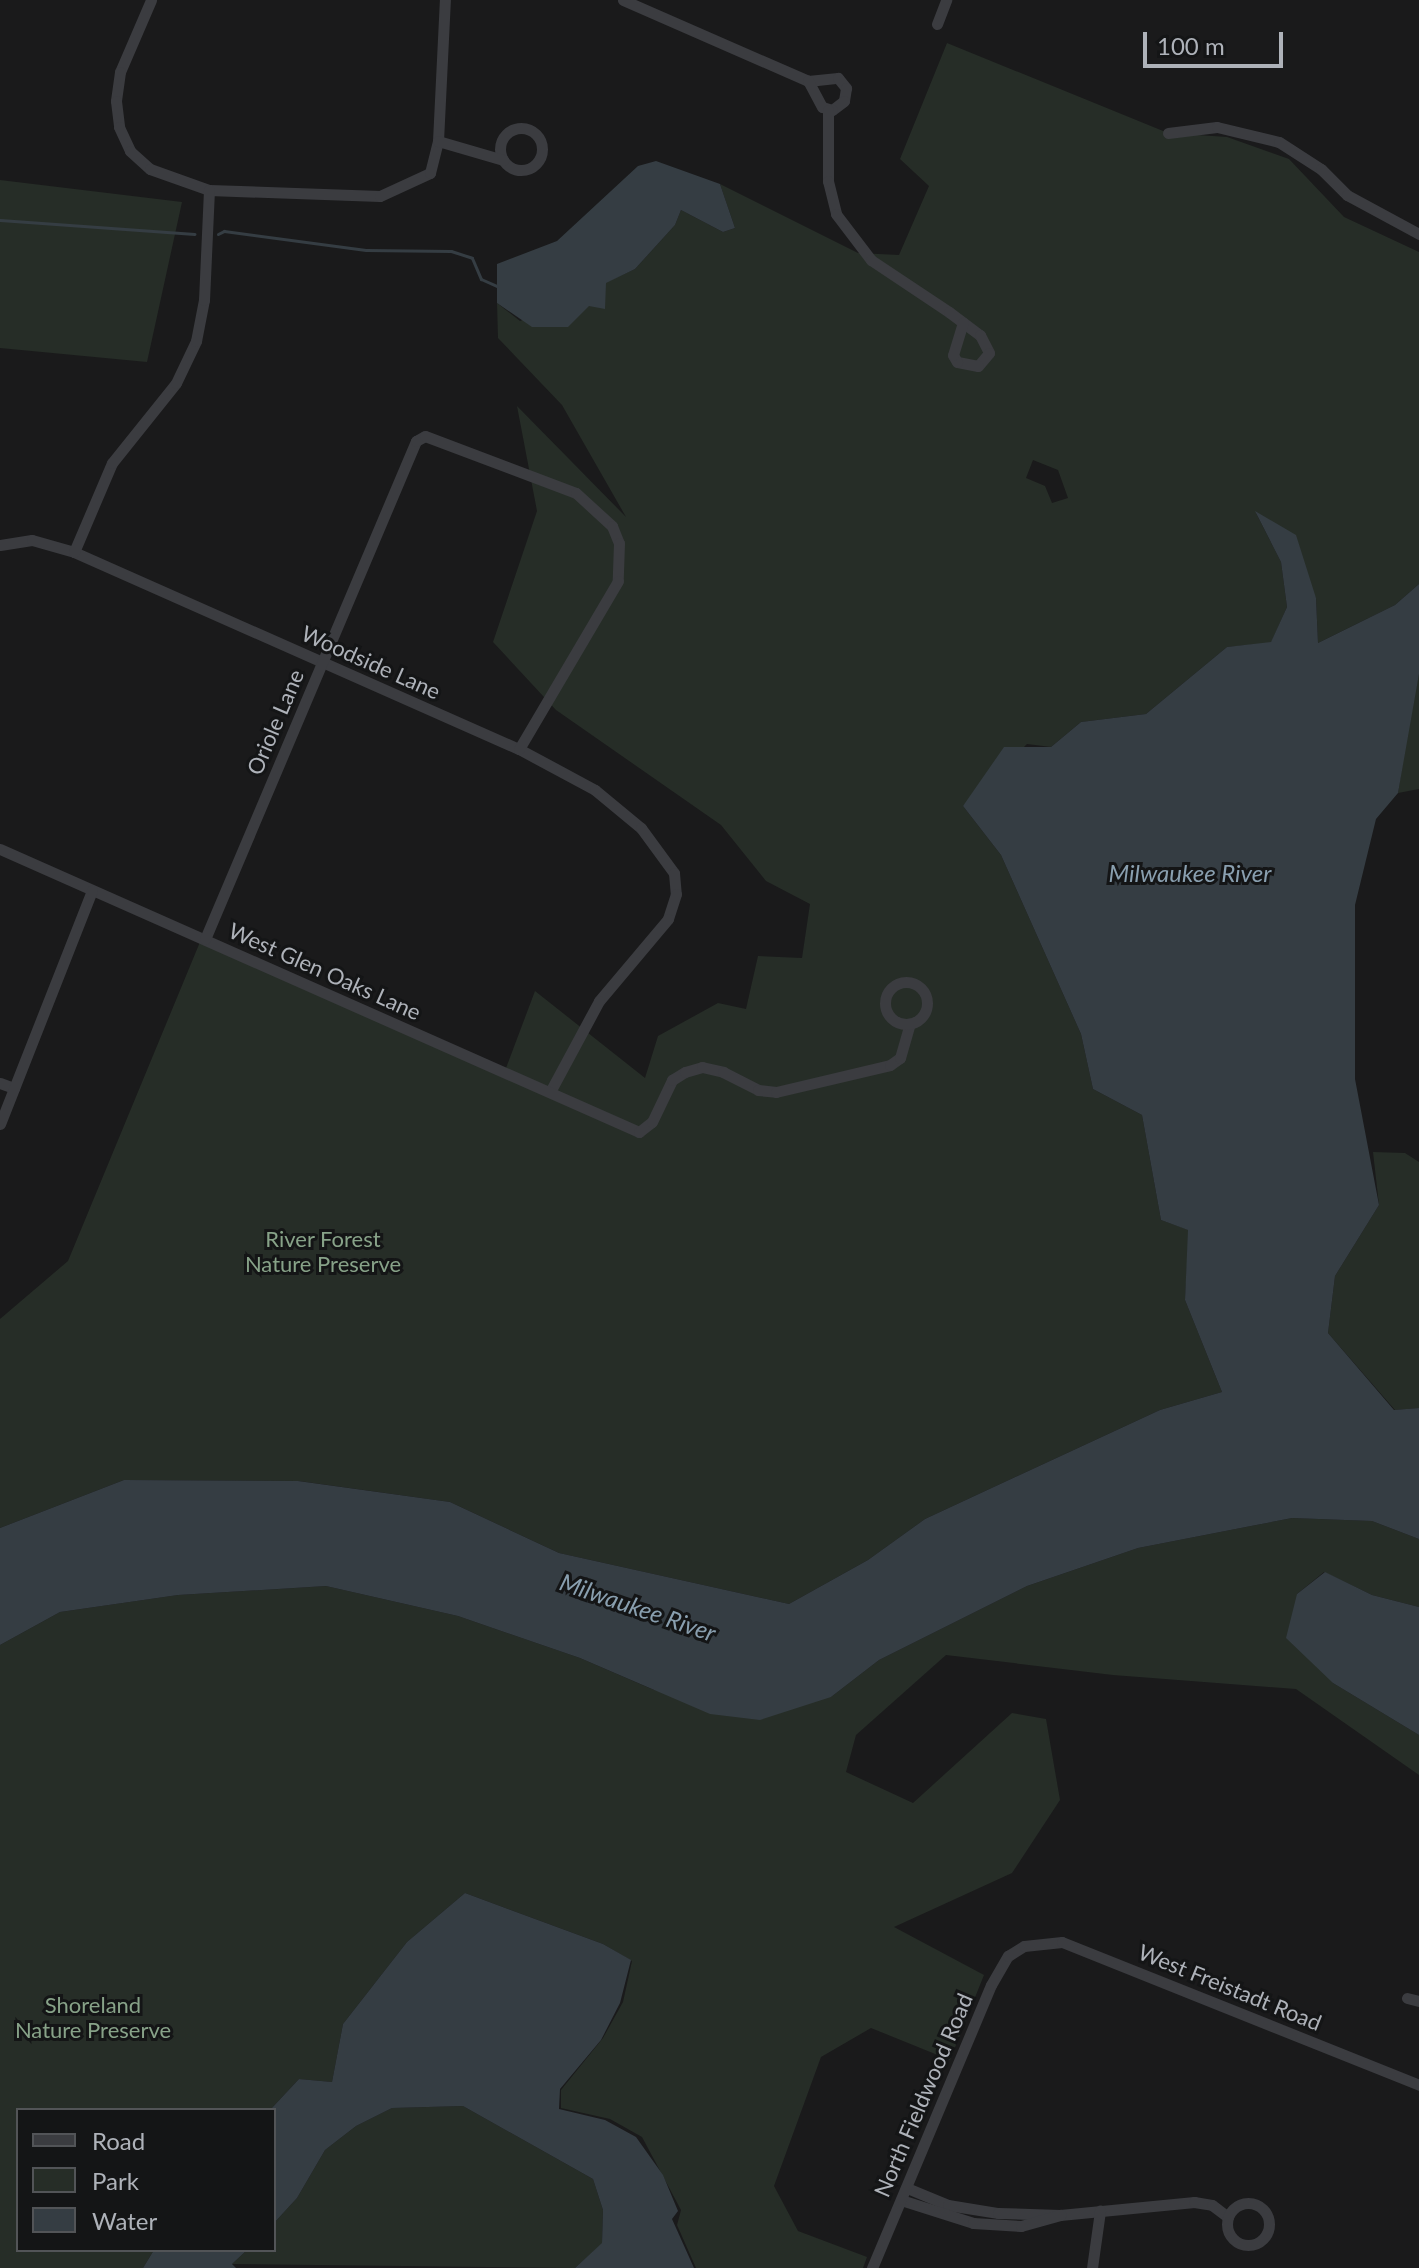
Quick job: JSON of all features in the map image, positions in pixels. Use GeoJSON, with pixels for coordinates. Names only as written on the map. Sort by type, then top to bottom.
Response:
{"type":"FeatureCollection","features":[{"type":"Feature","properties":{"kind":"street"},"geometry":{"type":"LineString","coordinates":[[151,0],[120,72],[119,127],[130,151],[150,169],[209,190],[380,196],[430,173],[438,141],[445,0]]}},
{"type":"Feature","properties":{"kind":"street"},"geometry":{"type":"LineString","coordinates":[[623,0],[808,81],[830,76],[843,82],[844,101],[828,110]]}},
{"type":"Feature","properties":{"kind":"street"},"geometry":{"type":"LineString","coordinates":[[937,24],[946,0]]}},
{"type":"Feature","properties":{"kind":"street"},"geometry":{"type":"LineString","coordinates":[[808,81],[819,105],[828,110]]}},
{"type":"Feature","properties":{"kind":"street"},"geometry":{"type":"LineString","coordinates":[[828,110],[828,181],[836,214],[871,260],[963,323]]}},
{"type":"Feature","properties":{"kind":"street"},"geometry":{"type":"LineString","coordinates":[[1168,133],[1217,127],[1279,142],[1321,169],[1347,195],[1419,234]]}},
{"type":"Feature","properties":{"kind":"street"},"geometry":{"type":"LineString","coordinates":[[438,141],[503,160]]}},
{"type":"Feature","properties":{"kind":"street"},"geometry":{"type":"LineString","coordinates":[[74,552],[112,463],[176,383],[196,341],[204,300],[209,190]]}},
{"type":"Feature","properties":{"kind":"street","name":"Oriole Lane"},"geometry":{"type":"LineString","coordinates":[[205,939],[416,441],[425,436],[576,493],[612,526],[619,543],[618,581],[519,749]]}},
{"type":"Feature","properties":{"kind":"street","name":"Woodside Lane"},"geometry":{"type":"LineString","coordinates":[[0,545],[32,540],[74,552],[519,749],[595,790],[641,828],[674,873],[676,894],[668,919],[599,1001],[550,1092]]}},
{"type":"Feature","properties":{"kind":"street","name":"West Glen Oaks Lane"},"geometry":{"type":"LineString","coordinates":[[0,849],[634,1131],[647,1128],[664,1092],[685,1072],[702,1067],[723,1072],[758,1090],[776,1092],[890,1065],[900,1058],[910,1024]]}},
{"type":"Feature","properties":{"kind":"street"},"geometry":{"type":"LineString","coordinates":[[0,1124],[92,890]]}},
{"type":"Feature","properties":{"kind":"street"},"geometry":{"type":"LineString","coordinates":[[0,1083],[14,1088]]}},
{"type":"Feature","properties":{"kind":"street","name":"West Freistadt Road"},"geometry":{"type":"LineString","coordinates":[[1024,1946],[1062,1942],[1088,1951],[1419,2085]]}},
{"type":"Feature","properties":{"kind":"street","name":"North Fieldwood Road"},"geometry":{"type":"LineString","coordinates":[[872,2268],[991,1985],[1008,1956],[1024,1946]]}},
{"type":"Feature","properties":{"kind":"street"},"geometry":{"type":"LineString","coordinates":[[907,2188],[946,2211]]}},
{"type":"Feature","properties":{"kind":"street"},"geometry":{"type":"LineString","coordinates":[[901,2200],[946,2211],[1044,2223],[1060,2215],[1194,2202],[1212,2205],[1228,2217]]}},
{"type":"Feature","properties":{"kind":"street"},"geometry":{"type":"LineString","coordinates":[[1092,2268],[1100,2211]]}},
{"type":"Feature","properties":{"kind":"green space","name":"River Forest Nature Preserve"},"geometry":{"type":"Polygon","coordinates":[[[947,43],[1168,133],[1227,137],[1289,159],[1344,217],[1419,252],[1419,584],[1395,605],[1318,643],[1316,598],[1256,513],[1281,562],[1287,607],[1271,643],[1227,647],[1146,714],[1081,722],[1051,747],[1027,744],[963,806],[1001,855],[1081,1034],[1093,1089],[1142,1115],[1161,1220],[1189,1230],[1185,1300],[1222,1392],[1160,1410],[925,1519],[868,1560],[789,1604],[559,1553],[450,1502],[299,1481],[124,1480],[0,1528],[0,1319],[68,1261],[200,942],[503,1076],[535,991],[645,1078],[658,1036],[718,1003],[746,1009],[758,956],[802,958],[810,904],[766,881],[721,825],[556,710],[493,642],[537,511],[517,406],[626,517],[562,405],[498,338],[497,303],[520,321],[635,269],[675,225],[681,210],[723,232],[735,228],[720,184],[858,253],[899,255],[929,186],[900,159],[947,43]],[[1033,460],[1026,478],[1045,486],[1052,503],[1068,498],[1058,470],[1033,460]]]}},
{"type":"Feature","properties":{"kind":"green space"},"geometry":{"type":"Polygon","coordinates":[[[0,180],[182,202],[147,362],[0,348],[0,180]]]}},
{"type":"Feature","properties":{"kind":"green space"},"geometry":{"type":"Polygon","coordinates":[[[1419,674],[1419,789],[1398,793],[1410,714],[1419,674]]]}},
{"type":"Feature","properties":{"kind":"green space"},"geometry":{"type":"Polygon","coordinates":[[[1373,1152],[1405,1153],[1419,1162],[1419,1408],[1395,1410],[1328,1333],[1335,1276],[1379,1205],[1373,1152]]]}},
{"type":"Feature","properties":{"kind":"green space","name":"Shoreland Nature Preserve"},"geometry":{"type":"Polygon","coordinates":[[[1292,1518],[1372,1521],[1419,1539],[1419,1607],[1372,1595],[1324,1572],[1297,1594],[1333,1683],[1419,1735],[1419,1775],[1296,1689],[1113,1675],[946,1655],[856,1735],[846,1772],[913,1803],[1012,1713],[1046,1719],[1060,1800],[1012,1873],[894,1927],[984,1975],[950,2060],[871,2028],[821,2057],[774,2186],[798,2231],[867,2257],[863,2268],[696,2268],[677,2225],[681,2210],[642,2137],[610,2119],[561,2108],[561,2090],[603,2038],[623,2002],[632,1961],[603,1944],[465,1893],[407,1942],[343,2024],[332,2082],[299,2079],[272,2108],[16,2108],[16,2252],[153,2252],[143,2268],[0,2268],[0,1645],[60,1612],[178,1595],[326,1586],[458,1616],[580,1658],[654,1690],[831,1697],[879,1660],[1027,1586],[1138,1548],[1292,1518]]]}},
{"type":"Feature","properties":{"kind":"green space"},"geometry":{"type":"Polygon","coordinates":[[[463,2106],[593,2179],[603,2210],[602,2244],[575,2268],[232,2264],[245,2252],[276,2252],[276,2221],[297,2198],[325,2150],[356,2126],[392,2108],[463,2106]]]}},
{"type":"Feature","properties":{"kind":"water"},"geometry":{"type":"Polygon","coordinates":[[[656,161],[720,184],[735,228],[723,232],[681,210],[675,225],[635,269],[606,283],[605,309],[589,306],[568,327],[532,327],[497,303],[497,264],[557,241],[638,166],[656,161]]]}},
{"type":"Feature","properties":{"kind":"water","name":"Milwaukee River"},"geometry":{"type":"Polygon","coordinates":[[[1255,511],[1296,535],[1316,598],[1318,643],[1395,605],[1419,584],[1419,674],[1398,793],[1376,819],[1355,905],[1355,1079],[1379,1205],[1335,1276],[1328,1333],[1394,1410],[1419,1408],[1419,1539],[1372,1521],[1292,1518],[1138,1548],[1027,1586],[879,1660],[831,1697],[760,1720],[710,1714],[580,1658],[458,1616],[326,1586],[178,1595],[60,1612],[0,1645],[0,1528],[124,1480],[298,1481],[450,1502],[559,1553],[789,1604],[868,1560],[925,1519],[1160,1410],[1222,1392],[1185,1300],[1188,1230],[1161,1220],[1142,1115],[1093,1089],[1081,1034],[1001,855],[963,806],[1004,747],[1051,747],[1081,722],[1146,714],[1227,647],[1271,642],[1287,607],[1281,562],[1255,511]]]}},
{"type":"Feature","properties":{"kind":"water"},"geometry":{"type":"Polygon","coordinates":[[[1325,1572],[1372,1595],[1419,1607],[1419,1735],[1333,1683],[1286,1638],[1297,1594],[1325,1572]]]}},
{"type":"Feature","properties":{"kind":"water"},"geometry":{"type":"Polygon","coordinates":[[[465,1893],[603,1944],[631,1960],[620,2003],[601,2040],[560,2089],[559,2109],[605,2120],[636,2137],[663,2175],[678,2211],[672,2219],[694,2268],[575,2268],[602,2243],[603,2210],[593,2179],[463,2106],[392,2108],[356,2126],[325,2150],[297,2198],[276,2221],[276,2108],[272,2108],[299,2079],[332,2082],[343,2024],[407,1942],[465,1893]]]}},
{"type":"Feature","properties":{"kind":"water"},"geometry":{"type":"Polygon","coordinates":[[[153,2252],[245,2252],[232,2264],[236,2268],[143,2268],[153,2252]]]}},
{"type":"Feature","properties":{"kind":"waterway"},"geometry":{"type":"LineString","coordinates":[[0,220],[194,234]]}},
{"type":"Feature","properties":{"kind":"waterway"},"geometry":{"type":"LineString","coordinates":[[218,234],[224,231],[366,250],[451,251],[472,258],[481,279],[497,286]]}}]}
